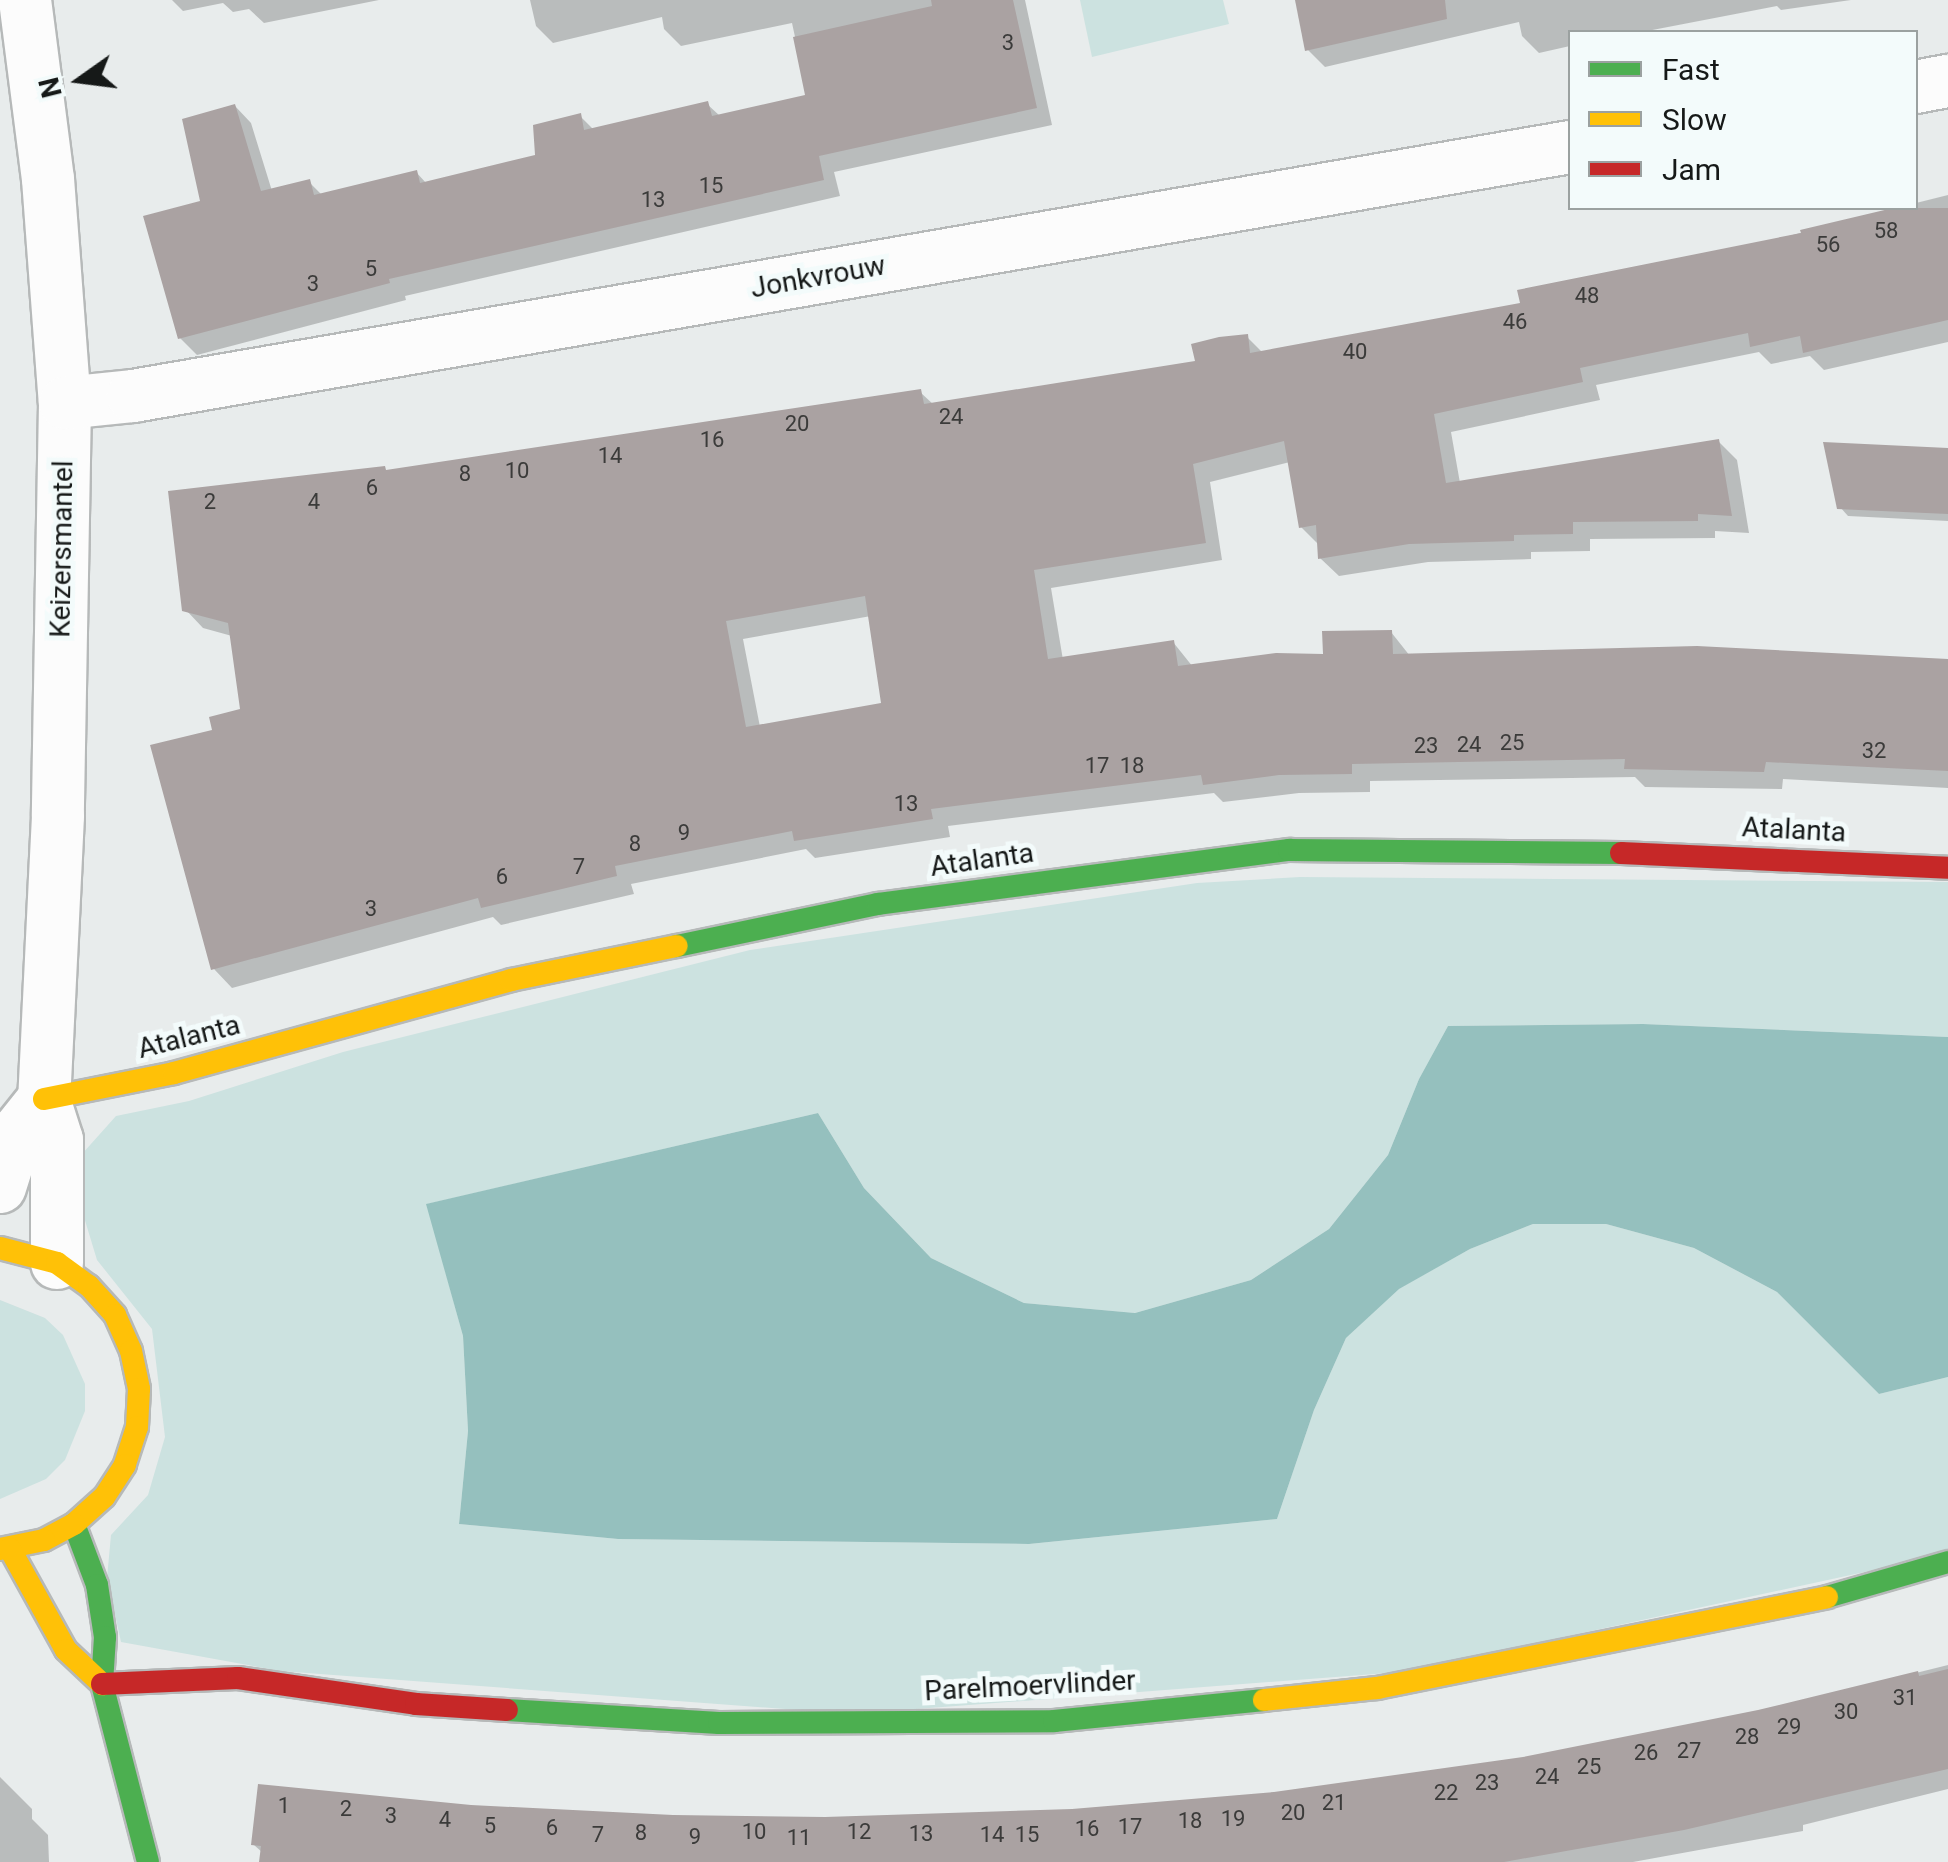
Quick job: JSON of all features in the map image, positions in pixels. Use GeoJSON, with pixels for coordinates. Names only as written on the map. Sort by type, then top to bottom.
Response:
{"type":"FeatureCollection","features":[{"type":"Feature","properties":{"kind":"street","name":"Keizersmantel"},"geometry":{"type":"LineString","coordinates":[[25,0],[48,179],[65,403],[58,816],[44,1099],[58,1140],[57,1263]]}},
{"type":"Feature","properties":{"kind":"street"},"geometry":{"type":"LineString","coordinates":[[1918,87],[1948,81]]}},
{"type":"Feature","properties":{"kind":"street","name":"Jonkvrouw"},"geometry":{"type":"LineString","coordinates":[[65,403],[152,393],[1568,148]]}},
{"type":"Feature","properties":{"kind":"street","name":"Atalanta"},"geometry":{"type":"LineString","coordinates":[[44,1099],[174,1074],[512,980],[878,904],[1289,850],[1654,853],[1948,868]]}},
{"type":"Feature","properties":{"kind":"street"},"geometry":{"type":"LineString","coordinates":[[0,1187],[17,1132],[44,1099]]}},
{"type":"Feature","properties":{"kind":"street"},"geometry":{"type":"LineString","coordinates":[[0,1248],[22,1250],[57,1263],[89,1286],[115,1315],[132,1350],[139,1389],[137,1428],[125,1465],[104,1497],[74,1524],[44,1540],[5,1549],[66,1650],[102,1684]]}},
{"type":"Feature","properties":{"kind":"street"},"geometry":{"type":"LineString","coordinates":[[74,1524],[97,1585],[105,1637],[102,1684],[148,1862]]}},
{"type":"Feature","properties":{"kind":"street","name":"Parelmoervlinder"},"geometry":{"type":"LineString","coordinates":[[102,1684],[238,1678],[416,1704],[719,1723],[1054,1721],[1377,1688],[1818,1600],[1948,1562]]}},
{"type":"Feature","properties":{"kind":"shaded area"},"geometry":{"type":"Polygon","coordinates":[[[1080,0],[1223,0],[1229,24],[1092,57],[1080,0]]]}},
{"type":"Feature","properties":{"kind":"shaded area"},"geometry":{"type":"Polygon","coordinates":[[[1300,877],[1948,882],[1948,1037],[1643,1024],[1448,1026],[1419,1079],[1388,1155],[1329,1229],[1251,1280],[1135,1313],[1024,1303],[931,1258],[864,1188],[818,1113],[427,1204],[463,1336],[468,1431],[459,1524],[618,1539],[1029,1544],[1277,1519],[1314,1410],[1346,1338],[1398,1289],[1470,1249],[1533,1224],[1606,1224],[1694,1248],[1777,1292],[1879,1394],[1948,1377],[1948,1554],[1401,1672],[851,1714],[280,1671],[121,1642],[107,1578],[111,1535],[148,1495],[165,1437],[152,1329],[97,1260],[80,1204],[82,1154],[116,1116],[189,1101],[343,1052],[750,950],[1197,883],[1300,877]]]}},
{"type":"Feature","properties":{"kind":"shaded area"},"geometry":{"type":"Polygon","coordinates":[[[0,1300],[45,1318],[63,1335],[85,1384],[85,1411],[65,1460],[46,1479],[0,1499],[0,1300]]]}},
{"type":"Feature","properties":{"kind":"water"},"geometry":{"type":"Polygon","coordinates":[[[1643,1024],[1948,1037],[1948,1377],[1879,1394],[1777,1292],[1694,1248],[1606,1224],[1533,1224],[1470,1249],[1399,1289],[1346,1338],[1314,1410],[1277,1519],[1029,1544],[618,1539],[459,1524],[468,1431],[463,1336],[426,1204],[818,1113],[864,1188],[931,1258],[1024,1303],[1135,1313],[1251,1280],[1329,1229],[1388,1155],[1419,1079],[1448,1026],[1643,1024]]]}},
{"type":"Feature","properties":{"kind":"building"},"geometry":{"type":"Polygon","coordinates":[[[931,0],[1013,0],[1037,108],[819,156],[824,180],[389,279],[390,283],[178,339],[143,216],[200,201],[182,119],[235,104],[261,191],[310,179],[314,195],[417,170],[420,183],[535,155],[533,125],[581,113],[584,130],[708,101],[712,116],[805,95],[793,37],[932,6],[931,0]]]}},
{"type":"Feature","properties":{"kind":"building"},"geometry":{"type":"Polygon","coordinates":[[[1295,0],[1445,0],[1447,19],[1305,51],[1295,0]]]}},
{"type":"Feature","properties":{"kind":"building"},"geometry":{"type":"Polygon","coordinates":[[[1948,208],[1948,320],[1803,353],[1800,336],[1750,347],[1748,333],[1580,368],[1583,382],[1434,414],[1446,483],[1719,439],[1732,516],[1698,514],[1698,521],[1573,522],[1573,534],[1514,535],[1514,541],[1409,544],[1318,559],[1316,525],[1299,528],[1284,441],[1193,464],[1206,543],[1034,570],[1048,659],[1174,640],[1178,666],[1276,653],[1323,654],[1322,631],[1392,630],[1393,654],[1697,646],[1948,659],[1948,771],[1766,762],[1764,772],[1624,769],[1625,759],[1352,764],[1352,774],[1279,775],[1203,785],[1201,775],[931,809],[933,819],[794,841],[792,831],[615,866],[617,876],[481,908],[478,898],[211,970],[150,745],[212,730],[209,717],[240,709],[228,623],[182,611],[168,491],[385,466],[386,470],[921,389],[924,404],[1195,361],[1191,344],[1219,337],[1248,334],[1250,353],[1520,303],[1517,290],[1801,233],[1800,230],[1885,210],[1948,208]],[[865,596],[726,621],[746,727],[881,703],[865,596]]]}},
{"type":"Feature","properties":{"kind":"building"},"geometry":{"type":"Polygon","coordinates":[[[1823,442],[1948,448],[1948,514],[1837,509],[1823,442]]]}},
{"type":"Feature","properties":{"kind":"building"},"geometry":{"type":"Polygon","coordinates":[[[1948,1669],[1948,1769],[1684,1830],[1504,1862],[259,1862],[261,1846],[251,1845],[258,1784],[471,1805],[673,1815],[825,1817],[1072,1809],[1274,1792],[1523,1757],[1758,1710],[1918,1671],[1919,1676],[1948,1669]]]}},
{"type":"Feature","properties":{"kind":"traffic: fast"},"geometry":{"type":"LineString","coordinates":[[677,946],[878,904],[1289,850],[1621,853]]}},
{"type":"Feature","properties":{"kind":"traffic: fast"},"geometry":{"type":"LineString","coordinates":[[74,1524],[97,1585],[105,1637],[102,1684],[148,1862]]}},
{"type":"Feature","properties":{"kind":"traffic: fast"},"geometry":{"type":"LineString","coordinates":[[1827,1597],[1948,1562]]}},
{"type":"Feature","properties":{"kind":"traffic: fast"},"geometry":{"type":"LineString","coordinates":[[507,1710],[719,1723],[1054,1721],[1264,1700]]}},
{"type":"Feature","properties":{"kind":"traffic: slow"},"geometry":{"type":"LineString","coordinates":[[44,1099],[174,1073],[511,980],[677,946]]}},
{"type":"Feature","properties":{"kind":"traffic: slow"},"geometry":{"type":"LineString","coordinates":[[0,1248],[57,1263],[89,1286],[115,1315],[131,1351],[139,1389],[137,1427],[125,1465],[104,1497],[74,1524],[44,1540],[0,1549]]}},
{"type":"Feature","properties":{"kind":"traffic: slow"},"geometry":{"type":"LineString","coordinates":[[10,1549],[66,1650],[102,1684]]}},
{"type":"Feature","properties":{"kind":"traffic: slow"},"geometry":{"type":"LineString","coordinates":[[1264,1700],[1377,1688],[1827,1597]]}},
{"type":"Feature","properties":{"kind":"traffic: jam"},"geometry":{"type":"LineString","coordinates":[[1621,853],[1948,868]]}},
{"type":"Feature","properties":{"kind":"traffic: jam"},"geometry":{"type":"LineString","coordinates":[[102,1684],[238,1678],[416,1704],[507,1710]]}}]}
